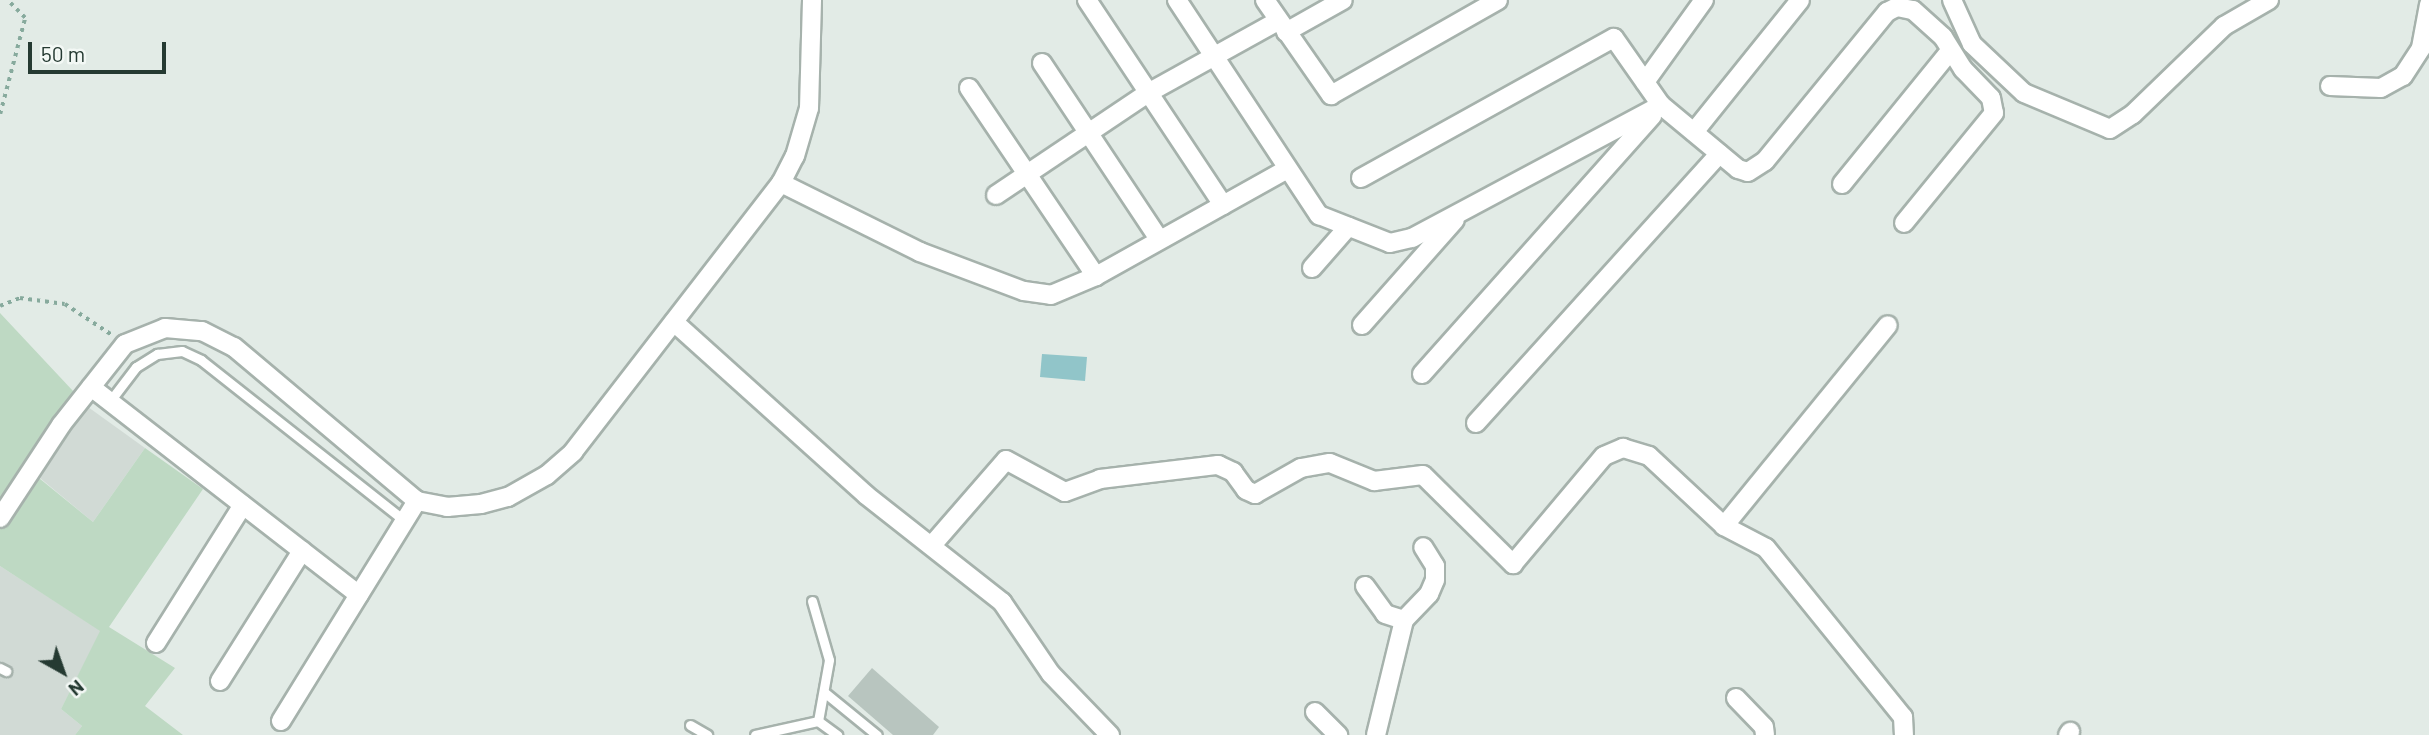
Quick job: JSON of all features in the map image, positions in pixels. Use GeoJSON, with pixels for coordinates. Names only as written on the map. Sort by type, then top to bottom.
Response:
{"type":"FeatureCollection","features":[{"type":"Feature","properties":{"kind":"street"},"geometry":{"type":"LineString","coordinates":[[0,518],[91,387],[125,344],[166,328],[202,331],[221,339],[417,501],[447,507],[481,504],[508,497],[547,475],[573,452],[781,183],[795,156],[809,107],[812,0]]}},
{"type":"Feature","properties":{"kind":"street"},"geometry":{"type":"LineString","coordinates":[[1087,0],[1223,205]]}},
{"type":"Feature","properties":{"kind":"street"},"geometry":{"type":"LineString","coordinates":[[1177,0],[1286,170],[1319,215],[1390,243],[1412,238],[1661,105]]}},
{"type":"Feature","properties":{"kind":"street"},"geometry":{"type":"LineString","coordinates":[[1265,0],[1331,95],[1498,0]]}},
{"type":"Feature","properties":{"kind":"street"},"geometry":{"type":"LineString","coordinates":[[996,195],[1148,93],[1212,55],[1343,0]]}},
{"type":"Feature","properties":{"kind":"street"},"geometry":{"type":"LineString","coordinates":[[1645,82],[1704,0]]}},
{"type":"Feature","properties":{"kind":"street"},"geometry":{"type":"LineString","coordinates":[[1694,132],[1800,0]]}},
{"type":"Feature","properties":{"kind":"street"},"geometry":{"type":"LineString","coordinates":[[1952,0],[1972,44],[2024,93],[2110,129],[2133,114],[2224,26],[2269,0]]}},
{"type":"Feature","properties":{"kind":"street"},"geometry":{"type":"LineString","coordinates":[[2330,86],[2381,88],[2403,76],[2420,48],[2429,5]]}},
{"type":"Feature","properties":{"kind":"street"},"geometry":{"type":"LineString","coordinates":[[1361,177],[1614,38],[1661,105],[1719,154],[1748,172],[1765,161],[1887,12],[1897,7],[1913,10],[1943,37],[1950,51],[1991,98],[1994,113],[1904,223]]}},
{"type":"Feature","properties":{"kind":"street"},"geometry":{"type":"LineString","coordinates":[[1842,184],[1950,51]]}},
{"type":"Feature","properties":{"kind":"street"},"geometry":{"type":"LineString","coordinates":[[1042,64],[1159,239]]}},
{"type":"Feature","properties":{"kind":"street"},"geometry":{"type":"LineString","coordinates":[[970,88],[1096,276]]}},
{"type":"Feature","properties":{"kind":"street"},"geometry":{"type":"LineString","coordinates":[[1422,374],[1661,105]]}},
{"type":"Feature","properties":{"kind":"street"},"geometry":{"type":"LineString","coordinates":[[1476,423],[1719,154]]}},
{"type":"Feature","properties":{"kind":"street"},"geometry":{"type":"LineString","coordinates":[[781,183],[920,252],[1024,291],[1051,295],[1096,276],[1286,170]]}},
{"type":"Feature","properties":{"kind":"street"},"geometry":{"type":"LineString","coordinates":[[1362,326],[1463,211]]}},
{"type":"Feature","properties":{"kind":"street"},"geometry":{"type":"LineString","coordinates":[[1312,268],[1348,227]]}},
{"type":"Feature","properties":{"kind":"street"},"geometry":{"type":"LineString","coordinates":[[674,322],[866,495],[933,544],[1002,602],[1051,674],[1110,735]]}},
{"type":"Feature","properties":{"kind":"street"},"geometry":{"type":"LineString","coordinates":[[1724,526],[1888,325]]}},
{"type":"Feature","properties":{"kind":"street"},"geometry":{"type":"LineString","coordinates":[[91,387],[359,595]]}},
{"type":"Feature","properties":{"kind":"street"},"geometry":{"type":"LineString","coordinates":[[933,544],[1006,460],[1065,492],[1100,479],[1218,465],[1233,472],[1246,490],[1255,494],[1301,468],[1330,463],[1374,481],[1423,475],[1513,564],[1604,456],[1623,448],[1649,456],[1724,526],[1766,548],[1903,718],[1904,735]]}},
{"type":"Feature","properties":{"kind":"street"},"geometry":{"type":"LineString","coordinates":[[281,721],[417,501]]}},
{"type":"Feature","properties":{"kind":"street"},"geometry":{"type":"LineString","coordinates":[[156,643],[243,505]]}},
{"type":"Feature","properties":{"kind":"street"},"geometry":{"type":"LineString","coordinates":[[1376,735],[1404,620],[1429,594],[1435,580],[1435,566],[1423,547]]}},
{"type":"Feature","properties":{"kind":"street"},"geometry":{"type":"LineString","coordinates":[[220,681],[302,551]]}},
{"type":"Feature","properties":{"kind":"street"},"geometry":{"type":"LineString","coordinates":[[1365,586],[1385,614],[1404,620]]}},
{"type":"Feature","properties":{"kind":"street"},"geometry":{"type":"LineString","coordinates":[[1736,698],[1764,727],[1765,735]]}},
{"type":"Feature","properties":{"kind":"street"},"geometry":{"type":"LineString","coordinates":[[1314,712],[1338,735]]}},
{"type":"Feature","properties":{"kind":"lane"},"geometry":{"type":"LineString","coordinates":[[110,401],[136,367],[157,354],[182,351],[201,360],[405,521]]}},
{"type":"Feature","properties":{"kind":"lane"},"geometry":{"type":"LineString","coordinates":[[812,601],[829,660],[818,721]]}},
{"type":"Feature","properties":{"kind":"lane"},"geometry":{"type":"LineString","coordinates":[[824,692],[877,735]]}},
{"type":"Feature","properties":{"kind":"lane"},"geometry":{"type":"LineString","coordinates":[[755,735],[818,721]]}},
{"type":"Feature","properties":{"kind":"lane"},"geometry":{"type":"LineString","coordinates":[[818,721],[836,735]]}},
{"type":"Feature","properties":{"kind":"lane"},"geometry":{"type":"LineString","coordinates":[[690,725],[707,735]]}},
{"type":"Feature","properties":{"kind":"path"},"geometry":{"type":"LineString","coordinates":[[0,114],[25,18],[7,0]]}},
{"type":"Feature","properties":{"kind":"path"},"geometry":{"type":"LineString","coordinates":[[0,306],[20,298],[65,304],[125,344]]}},
{"type":"Feature","properties":{"kind":"shaded area"},"geometry":{"type":"Polygon","coordinates":[[[88,407],[145,448],[93,522],[34,473],[88,407]]]}},
{"type":"Feature","properties":{"kind":"shaded area"},"geometry":{"type":"Polygon","coordinates":[[[0,566],[101,631],[61,709],[82,726],[75,735],[0,735],[0,566]]]}},
{"type":"Feature","properties":{"kind":"green space"},"geometry":{"type":"Polygon","coordinates":[[[0,313],[88,407],[34,474],[93,522],[145,448],[203,489],[109,627],[175,668],[145,706],[183,735],[75,735],[82,726],[61,709],[100,631],[0,566],[0,313]]]}},
{"type":"Feature","properties":{"kind":"water"},"geometry":{"type":"Polygon","coordinates":[[[1042,354],[1087,357],[1085,381],[1040,377],[1042,354]]]}},
{"type":"Feature","properties":{"kind":"building"},"geometry":{"type":"Polygon","coordinates":[[[872,668],[939,727],[933,735],[893,735],[848,696],[872,668]]]}}]}
